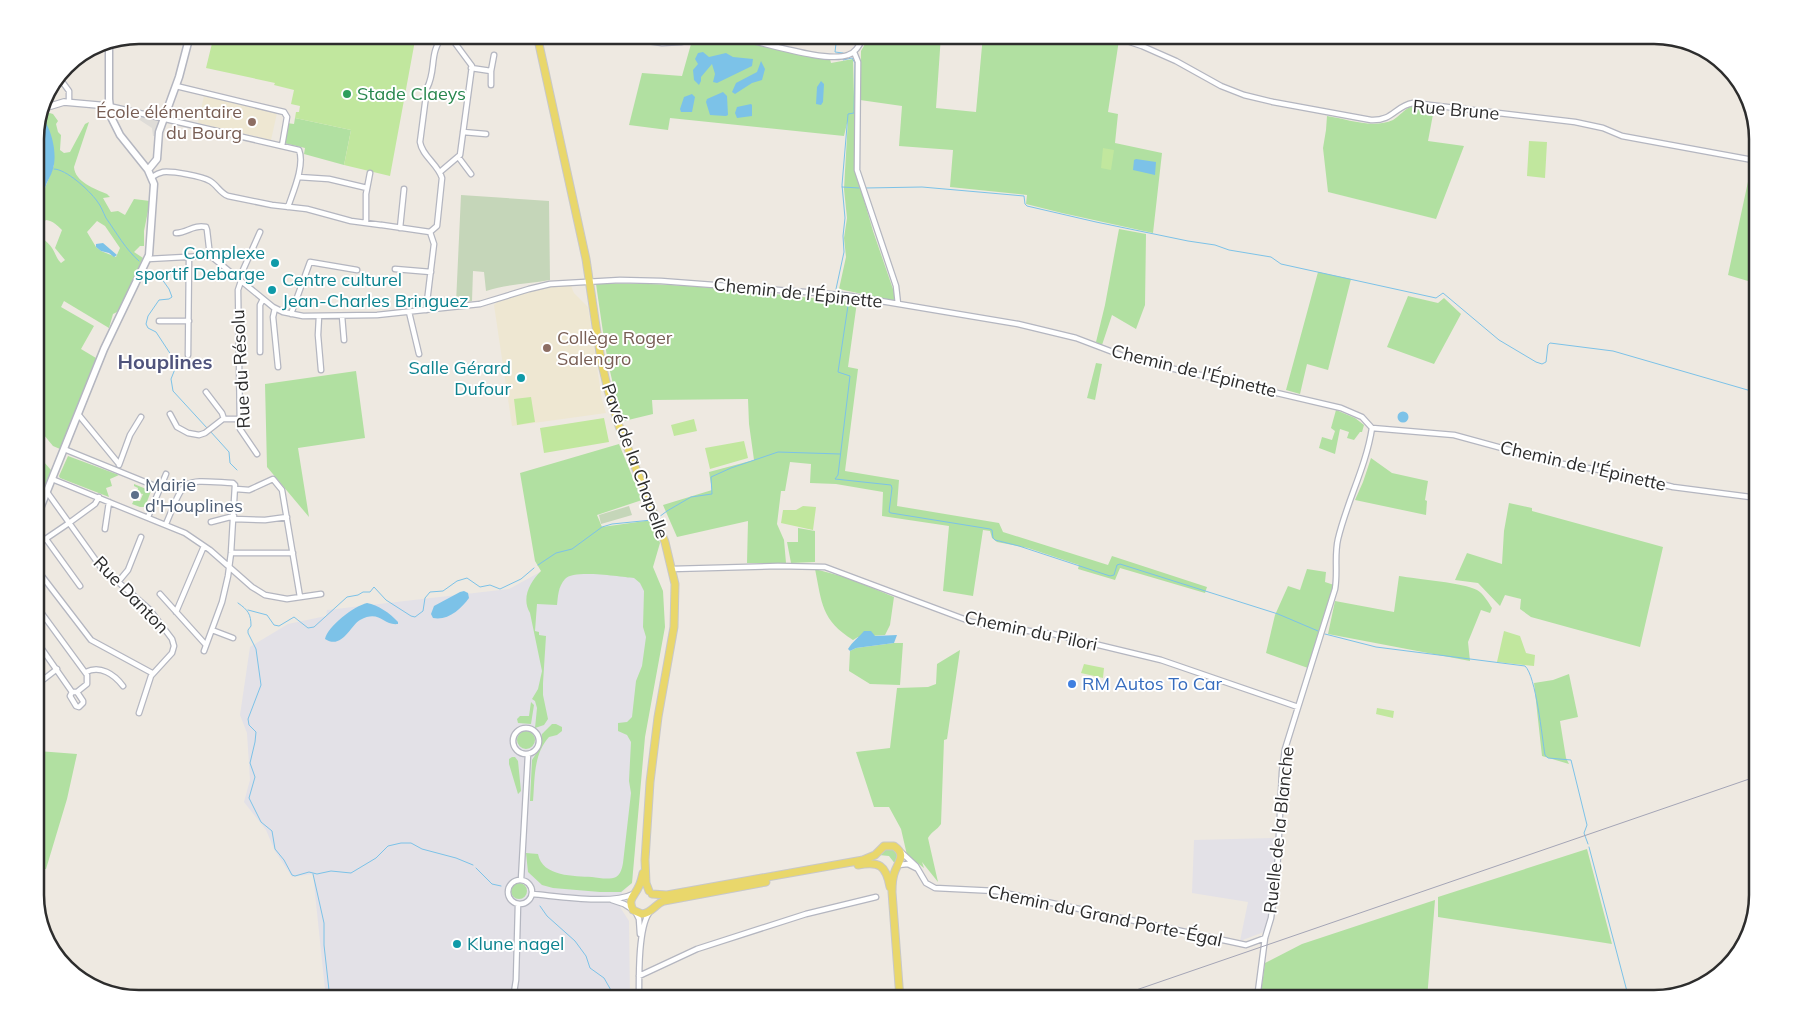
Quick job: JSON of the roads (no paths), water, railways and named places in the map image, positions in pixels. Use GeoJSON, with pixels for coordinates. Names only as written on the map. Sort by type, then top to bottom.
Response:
{"type":"FeatureCollection","features":[{"type":"Feature","properties":{"kind":"main road"},"geometry":{"type":"LineString","coordinates":[[148,170],[157,159],[159,135],[176,86],[188,44]]}},
{"type":"Feature","properties":{"kind":"main road","name":"Pavé de la Chapelle"},"geometry":{"type":"LineString","coordinates":[[539,44],[590,282],[601,360],[609,395],[619,426],[662,534],[672,568],[675,591],[675,617],[652,755],[645,860],[646,883],[655,902],[651,911]]}},
{"type":"Feature","properties":{"kind":"main road"},"geometry":{"type":"LineString","coordinates":[[44,499],[106,345],[148,259],[153,181],[148,170],[117,130],[109,106],[110,48]]}},
{"type":"Feature","properties":{"kind":"main road"},"geometry":{"type":"LineString","coordinates":[[634,893],[642,890],[667,895],[863,860],[878,852],[882,847],[889,845],[894,846],[900,851],[901,859],[893,879],[892,901]]}},
{"type":"Feature","properties":{"kind":"main road"},"geometry":{"type":"LineString","coordinates":[[878,852],[877,860],[888,877],[892,901],[899,990]]}},
{"type":"Feature","properties":{"kind":"main road","name":"Pavé de la Chapelle"},"geometry":{"type":"LineString","coordinates":[[634,910],[630,901],[640,884],[645,860]]}},
{"type":"Feature","properties":{"kind":"main road"},"geometry":{"type":"LineString","coordinates":[[634,910],[642,914],[651,911],[664,901],[868,864],[876,864],[890,869],[898,866]]}},
{"type":"Feature","properties":{"kind":"street"},"geometry":{"type":"LineString","coordinates":[[153,181],[158,173],[165,172],[204,178],[212,182],[226,196],[307,210],[366,223],[430,232],[436,226],[442,179],[440,172],[423,150],[420,142],[427,88],[431,80],[438,44]]}},
{"type":"Feature","properties":{"kind":"street"},"geometry":{"type":"LineString","coordinates":[[440,172],[459,158],[463,132],[471,68],[470,62],[457,44]]}},
{"type":"Feature","properties":{"kind":"street"},"geometry":{"type":"LineString","coordinates":[[768,44],[822,55],[842,56],[854,52],[859,44]]}},
{"type":"Feature","properties":{"kind":"street","name":"Rue Brune"},"geometry":{"type":"LineString","coordinates":[[1137,44],[1234,91],[1283,104],[1371,120],[1386,118],[1404,106],[1413,103],[1549,118],[1599,127],[1622,136],[1749,159]]}},
{"type":"Feature","properties":{"kind":"street"},"geometry":{"type":"LineString","coordinates":[[854,52],[858,62],[856,148],[858,173],[896,286],[898,304]]}},
{"type":"Feature","properties":{"kind":"street"},"geometry":{"type":"LineString","coordinates":[[491,84],[494,54]]}},
{"type":"Feature","properties":{"kind":"street"},"geometry":{"type":"LineString","coordinates":[[471,68],[491,71]]}},
{"type":"Feature","properties":{"kind":"street"},"geometry":{"type":"LineString","coordinates":[[62,82],[70,93],[69,102]]}},
{"type":"Feature","properties":{"kind":"street"},"geometry":{"type":"LineString","coordinates":[[176,86],[284,112],[287,117],[282,146]]}},
{"type":"Feature","properties":{"kind":"street"},"geometry":{"type":"LineString","coordinates":[[50,106],[69,102],[109,106],[298,150],[300,152],[298,176],[288,207]]}},
{"type":"Feature","properties":{"kind":"street"},"geometry":{"type":"LineString","coordinates":[[463,132],[486,134]]}},
{"type":"Feature","properties":{"kind":"street"},"geometry":{"type":"LineString","coordinates":[[459,158],[471,174]]}},
{"type":"Feature","properties":{"kind":"street"},"geometry":{"type":"LineString","coordinates":[[366,223],[365,200],[370,173]]}},
{"type":"Feature","properties":{"kind":"street"},"geometry":{"type":"LineString","coordinates":[[298,176],[328,179],[367,188]]}},
{"type":"Feature","properties":{"kind":"street"},"geometry":{"type":"LineString","coordinates":[[400,228],[404,189]]}},
{"type":"Feature","properties":{"kind":"street"},"geometry":{"type":"LineString","coordinates":[[148,259],[210,256],[206,227],[196,226],[176,233]]}},
{"type":"Feature","properties":{"kind":"street","name":"Rue du Résolu"},"geometry":{"type":"LineString","coordinates":[[257,454],[242,434],[240,419],[238,287],[260,232]]}},
{"type":"Feature","properties":{"kind":"street"},"geometry":{"type":"LineString","coordinates":[[426,310],[434,242],[430,232]]}},
{"type":"Feature","properties":{"kind":"street","name":"Chemin de l'Épinette"},"geometry":{"type":"LineString","coordinates":[[210,256],[219,261],[275,308],[291,314],[318,316],[365,316],[480,304],[546,285],[635,280],[711,284],[851,296],[1028,326],[1076,338],[1126,357],[1342,408],[1362,417],[1372,428],[1451,434],[1557,463],[1612,472],[1673,486],[1749,497]]}},
{"type":"Feature","properties":{"kind":"street"},"geometry":{"type":"LineString","coordinates":[[188,355],[189,257]]}},
{"type":"Feature","properties":{"kind":"street"},"geometry":{"type":"LineString","coordinates":[[291,314],[309,263],[313,262],[357,270]]}},
{"type":"Feature","properties":{"kind":"street"},"geometry":{"type":"LineString","coordinates":[[395,269],[431,272]]}},
{"type":"Feature","properties":{"kind":"street"},"geometry":{"type":"LineString","coordinates":[[260,352],[260,305],[263,299]]}},
{"type":"Feature","properties":{"kind":"street"},"geometry":{"type":"LineString","coordinates":[[275,308],[278,367]]}},
{"type":"Feature","properties":{"kind":"street"},"geometry":{"type":"LineString","coordinates":[[409,312],[419,354]]}},
{"type":"Feature","properties":{"kind":"street"},"geometry":{"type":"LineString","coordinates":[[318,316],[322,370]]}},
{"type":"Feature","properties":{"kind":"street"},"geometry":{"type":"LineString","coordinates":[[342,316],[344,340]]}},
{"type":"Feature","properties":{"kind":"street"},"geometry":{"type":"LineString","coordinates":[[158,320],[189,321]]}},
{"type":"Feature","properties":{"kind":"street"},"geometry":{"type":"LineString","coordinates":[[206,392],[222,413],[224,419]]}},
{"type":"Feature","properties":{"kind":"street"},"geometry":{"type":"LineString","coordinates":[[78,414],[119,464]]}},
{"type":"Feature","properties":{"kind":"street"},"geometry":{"type":"LineString","coordinates":[[170,414],[175,426],[186,432],[199,435],[224,419],[240,419]]}},
{"type":"Feature","properties":{"kind":"street"},"geometry":{"type":"LineString","coordinates":[[117,470],[130,435],[141,417]]}},
{"type":"Feature","properties":{"kind":"street","name":"Ruelle de la Blanche"},"geometry":{"type":"LineString","coordinates":[[1258,990],[1265,938],[1271,918],[1277,874],[1283,759],[1337,580],[1336,551],[1338,540],[1364,466],[1372,428]]}},
{"type":"Feature","properties":{"kind":"street"},"geometry":{"type":"LineString","coordinates":[[64,450],[160,488]]}},
{"type":"Feature","properties":{"kind":"street"},"geometry":{"type":"LineString","coordinates":[[148,517],[166,474]]}},
{"type":"Feature","properties":{"kind":"street"},"geometry":{"type":"LineString","coordinates":[[236,489],[249,490],[273,479],[283,492],[300,597]]}},
{"type":"Feature","properties":{"kind":"street"},"geometry":{"type":"LineString","coordinates":[[52,480],[185,533],[204,546],[252,587],[265,595],[283,598],[321,594]]}},
{"type":"Feature","properties":{"kind":"street"},"geometry":{"type":"LineString","coordinates":[[166,524],[180,492],[188,484],[197,481],[233,483],[236,486],[230,568],[223,597],[204,651]]}},
{"type":"Feature","properties":{"kind":"street","name":"Rue Danton"},"geometry":{"type":"LineString","coordinates":[[47,492],[101,568],[150,610],[161,622],[172,639],[173,651],[152,673]]}},
{"type":"Feature","properties":{"kind":"street"},"geometry":{"type":"LineString","coordinates":[[80,586],[46,539],[95,504],[99,498]]}},
{"type":"Feature","properties":{"kind":"street"},"geometry":{"type":"LineString","coordinates":[[105,529],[109,502]]}},
{"type":"Feature","properties":{"kind":"street"},"geometry":{"type":"LineString","coordinates":[[211,522],[234,518],[265,520],[287,517]]}},
{"type":"Feature","properties":{"kind":"street"},"geometry":{"type":"LineString","coordinates":[[118,582],[130,567],[141,537]]}},
{"type":"Feature","properties":{"kind":"street"},"geometry":{"type":"LineString","coordinates":[[176,612],[204,546]]}},
{"type":"Feature","properties":{"kind":"street"},"geometry":{"type":"LineString","coordinates":[[232,553],[293,553]]}},
{"type":"Feature","properties":{"kind":"street","name":"Chemin du Pilori"},"geometry":{"type":"LineString","coordinates":[[672,568],[825,567],[972,622],[995,627],[1053,634],[1161,660],[1298,707]]}},
{"type":"Feature","properties":{"kind":"street"},"geometry":{"type":"LineString","coordinates":[[44,579],[91,640],[152,673],[139,713]]}},
{"type":"Feature","properties":{"kind":"street"},"geometry":{"type":"LineString","coordinates":[[160,594],[206,645]]}},
{"type":"Feature","properties":{"kind":"street"},"geometry":{"type":"LineString","coordinates":[[44,616],[86,672],[87,682],[74,692],[44,651]]}},
{"type":"Feature","properties":{"kind":"street"},"geometry":{"type":"LineString","coordinates":[[212,630],[233,638]]}},
{"type":"Feature","properties":{"kind":"street"},"geometry":{"type":"LineString","coordinates":[[44,678],[56,668]]}},
{"type":"Feature","properties":{"kind":"street"},"geometry":{"type":"LineString","coordinates":[[86,672],[99,669],[115,677],[123,686]]}},
{"type":"Feature","properties":{"kind":"street"},"geometry":{"type":"LineString","coordinates":[[522,729],[532,730],[539,737],[538,746],[533,752],[528,754],[519,752],[514,745],[515,734],[522,729]]}},
{"type":"Feature","properties":{"kind":"street"},"geometry":{"type":"LineString","coordinates":[[521,880],[528,754]]}},
{"type":"Feature","properties":{"kind":"street","name":"Chemin du Grand Porte-Égal"},"geometry":{"type":"LineString","coordinates":[[900,851],[914,863],[926,883],[936,888],[996,891],[1246,944],[1265,938]]}},
{"type":"Feature","properties":{"kind":"street","name":"Chemin du Grand Porte-Égal"},"geometry":{"type":"LineString","coordinates":[[898,866],[910,864],[920,873]]}},
{"type":"Feature","properties":{"kind":"street"},"geometry":{"type":"LineString","coordinates":[[521,880],[530,886],[532,894],[528,900],[518,904],[511,900],[508,893],[510,885],[521,880]]}},
{"type":"Feature","properties":{"kind":"street"},"geometry":{"type":"LineString","coordinates":[[532,894],[604,899],[625,898],[634,893]]}},
{"type":"Feature","properties":{"kind":"street"},"geometry":{"type":"LineString","coordinates":[[639,976],[697,949],[806,914],[876,897]]}},
{"type":"Feature","properties":{"kind":"street"},"geometry":{"type":"LineString","coordinates":[[604,899],[624,904],[634,910],[640,923],[640,961]]}},
{"type":"Feature","properties":{"kind":"street"},"geometry":{"type":"LineString","coordinates":[[514,990],[518,904]]}},
{"type":"Feature","properties":{"kind":"street","name":"Pavé de la Chapelle"},"geometry":{"type":"LineString","coordinates":[[639,990],[643,927],[651,911]]}},
{"type":"Feature","properties":{"kind":"water"},"geometry":{"type":"Polygon","coordinates":[[[703,52],[709,57],[726,53],[733,57],[753,59],[752,66],[717,83],[713,82],[715,74],[712,64],[701,77],[699,85],[694,80],[693,70],[698,64],[695,59],[698,53],[703,52]]]}},
{"type":"Feature","properties":{"kind":"water"},"geometry":{"type":"Polygon","coordinates":[[[761,61],[765,69],[762,80],[752,83],[735,94],[732,92],[736,83],[757,72],[761,61]]]}},
{"type":"Feature","properties":{"kind":"water"},"geometry":{"type":"Polygon","coordinates":[[[821,81],[824,84],[823,102],[821,105],[816,104],[817,87],[821,81]]]}},
{"type":"Feature","properties":{"kind":"water"},"geometry":{"type":"Polygon","coordinates":[[[723,92],[727,96],[728,115],[710,115],[706,102],[707,99],[723,92]]]}},
{"type":"Feature","properties":{"kind":"water"},"geometry":{"type":"Polygon","coordinates":[[[692,94],[695,97],[692,112],[681,112],[680,109],[684,97],[692,94]]]}},
{"type":"Feature","properties":{"kind":"water"},"geometry":{"type":"Polygon","coordinates":[[[751,104],[752,116],[737,118],[735,113],[737,107],[751,104]]]}},
{"type":"Feature","properties":{"kind":"water"},"geometry":{"type":"Polygon","coordinates":[[[45,123],[51,134],[55,158],[44,192],[44,132],[45,123]]]}},
{"type":"Feature","properties":{"kind":"water"},"geometry":{"type":"Polygon","coordinates":[[[1134,160],[1156,162],[1155,175],[1133,170],[1134,160]]]}},
{"type":"Feature","properties":{"kind":"water"},"geometry":{"type":"Polygon","coordinates":[[[103,243],[117,255],[114,257],[96,247],[96,244],[103,243]]]}},
{"type":"Feature","properties":{"kind":"water"},"geometry":{"type":"Polygon","coordinates":[[[1401,412],[1405,412],[1408,417],[1407,421],[1401,422],[1398,419],[1398,415],[1401,412]]]}},
{"type":"Feature","properties":{"kind":"water"},"geometry":{"type":"Polygon","coordinates":[[[464,591],[468,593],[469,598],[458,610],[444,618],[433,618],[431,614],[434,606],[464,591]]]}},
{"type":"Feature","properties":{"kind":"water"},"geometry":{"type":"Polygon","coordinates":[[[367,603],[384,610],[398,624],[389,623],[377,617],[367,617],[356,623],[345,636],[336,642],[325,639],[331,628],[342,617],[355,608],[367,603]]]}},
{"type":"Feature","properties":{"kind":"water"},"geometry":{"type":"Polygon","coordinates":[[[864,631],[871,631],[875,636],[897,635],[894,643],[856,648],[850,651],[848,649],[850,646],[864,631]]]}},
{"type":"Feature","properties":{"kind":"waterway"},"geometry":{"type":"LineString","coordinates":[[836,44],[835,52],[843,53]]}},
{"type":"Feature","properties":{"kind":"waterway"},"geometry":{"type":"LineString","coordinates":[[843,59],[852,58],[855,63],[854,113],[848,114],[842,185],[845,218],[844,252],[836,289],[837,291],[850,294]]}},
{"type":"Feature","properties":{"kind":"waterway"},"geometry":{"type":"LineString","coordinates":[[54,169],[71,176],[93,196],[121,241],[139,261]]}},
{"type":"Feature","properties":{"kind":"waterway"},"geometry":{"type":"LineString","coordinates":[[842,187],[859,188]]}},
{"type":"Feature","properties":{"kind":"waterway"},"geometry":{"type":"LineString","coordinates":[[866,188],[922,187],[1024,196],[1027,206],[1096,222],[1271,257],[1281,264],[1436,298],[1443,293],[1499,340],[1542,364],[1546,362],[1548,345],[1550,343],[1613,351],[1749,390]]}},
{"type":"Feature","properties":{"kind":"waterway"},"geometry":{"type":"LineString","coordinates":[[159,275],[172,297],[159,300],[148,316],[146,324],[148,328],[156,332],[177,364],[171,379],[173,391],[207,428]]}},
{"type":"Feature","properties":{"kind":"waterway"},"geometry":{"type":"LineString","coordinates":[[849,299],[838,372],[850,376],[838,475],[835,479],[891,485],[889,512],[891,513],[990,529],[995,540],[1110,576],[1114,575],[1117,565],[1120,564],[1278,614],[1318,631]]}},
{"type":"Feature","properties":{"kind":"waterway"},"geometry":{"type":"LineString","coordinates":[[210,431],[229,452],[230,463],[237,470]]}},
{"type":"Feature","properties":{"kind":"waterway"},"geometry":{"type":"LineString","coordinates":[[659,517],[691,497],[712,494],[711,477],[731,468],[778,452],[840,454]]}},
{"type":"Feature","properties":{"kind":"waterway"},"geometry":{"type":"LineString","coordinates":[[538,565],[556,553],[572,549],[602,527],[612,524],[652,520]]}},
{"type":"Feature","properties":{"kind":"waterway"},"geometry":{"type":"LineString","coordinates":[[248,610],[267,615],[274,625],[279,626],[294,617],[308,628],[314,627],[347,597],[370,592],[374,587],[386,600],[415,617],[423,611],[425,598],[430,592],[443,591],[457,581],[467,578],[480,587],[490,585],[500,589],[521,579],[534,568]]}},
{"type":"Feature","properties":{"kind":"waterway"},"geometry":{"type":"LineString","coordinates":[[238,603],[250,615],[251,626],[248,633],[256,649],[261,685],[248,719],[249,725],[256,732],[250,763],[255,777],[249,798],[261,822],[272,831],[275,849],[284,860],[292,875],[295,876],[309,872],[317,874],[331,871],[351,873],[376,858],[388,846],[401,843],[411,843],[422,849],[456,858],[473,865]]}},
{"type":"Feature","properties":{"kind":"waterway"},"geometry":{"type":"LineString","coordinates":[[1325,634],[1376,647],[1525,666],[1529,672],[1535,694],[1545,755],[1548,758],[1571,760],[1587,825],[1584,833],[1588,844]]}},
{"type":"Feature","properties":{"kind":"waterway"},"geometry":{"type":"LineString","coordinates":[[1589,847],[1627,990]]}},
{"type":"Feature","properties":{"kind":"waterway"},"geometry":{"type":"LineString","coordinates":[[476,868],[492,884],[501,886]]}},
{"type":"Feature","properties":{"kind":"waterway"},"geometry":{"type":"LineString","coordinates":[[313,874],[324,923],[324,945],[329,990]]}},
{"type":"Feature","properties":{"kind":"waterway"},"geometry":{"type":"LineString","coordinates":[[540,906],[547,916],[575,941],[586,956],[590,968],[604,978],[611,990]]}},
{"type":"Feature","properties":{"kind":"railway"},"geometry":{"type":"LineString","coordinates":[[1136,990],[1749,779]]}},
{"type":"Feature","properties":{"kind":"place","name":"Stade Claeys"},"geometry":{"type":"Point","coordinates":[347,94]}},
{"type":"Feature","properties":{"kind":"place","name":"École élémentaire du Bourg"},"geometry":{"type":"Point","coordinates":[252,122]}},
{"type":"Feature","properties":{"kind":"place","name":"Complexe sportif Debarge"},"geometry":{"type":"Point","coordinates":[275,263]}},
{"type":"Feature","properties":{"kind":"place","name":"Centre culturel Jean-Charles Bringuez"},"geometry":{"type":"Point","coordinates":[272,290]}},
{"type":"Feature","properties":{"kind":"place","name":"Collège Roger Salengro"},"geometry":{"type":"Point","coordinates":[547,348]}},
{"type":"Feature","properties":{"kind":"place","name":"Salle Gérard Dufour"},"geometry":{"type":"Point","coordinates":[521,378]}},
{"type":"Feature","properties":{"kind":"place","name":"Mairie d'Houplines"},"geometry":{"type":"Point","coordinates":[135,495]}},
{"type":"Feature","properties":{"kind":"place","name":"RM Autos To Car"},"geometry":{"type":"Point","coordinates":[1072,684]}},
{"type":"Feature","properties":{"kind":"place","name":"Klune nagel"},"geometry":{"type":"Point","coordinates":[457,944]}},
{"type":"Feature","properties":{"kind":"district","name":"Houplines"},"geometry":{"type":"Point","coordinates":[165,362]}}]}
